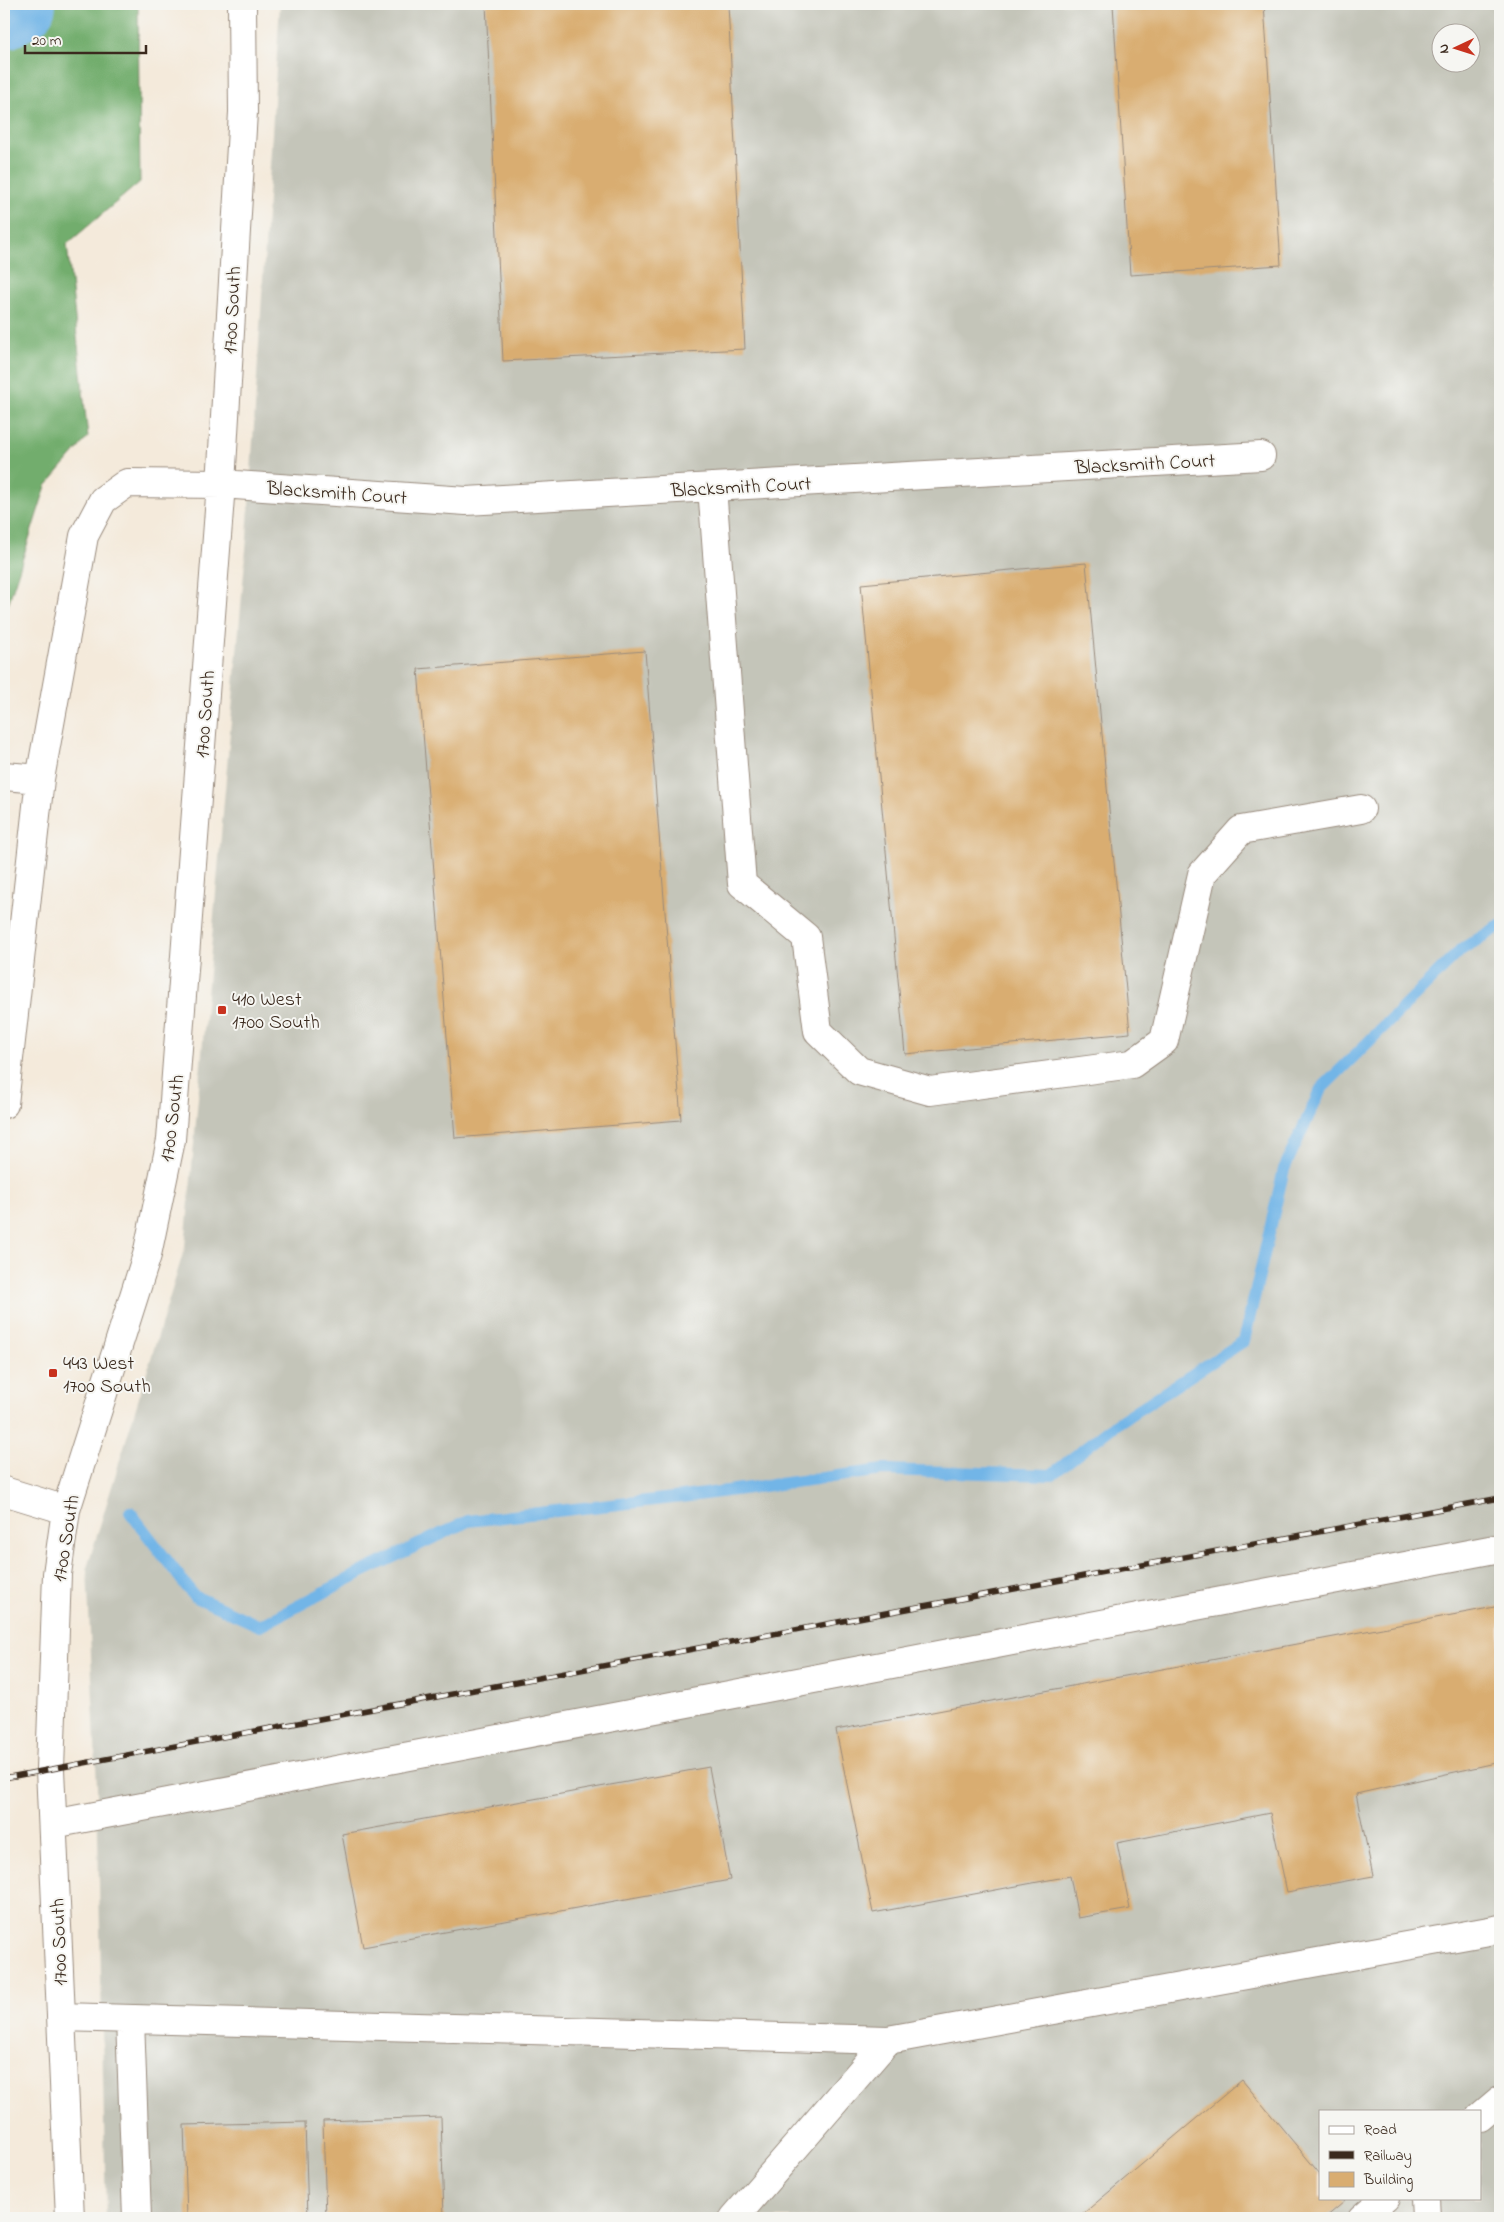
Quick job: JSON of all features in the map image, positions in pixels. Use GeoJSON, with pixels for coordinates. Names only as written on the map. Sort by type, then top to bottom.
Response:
{"type":"FeatureCollection","features":[{"type":"Feature","properties":{"kind":"street","name":"1700 South"},"geometry":{"type":"LineString","coordinates":[[70,2218],[50,1769],[57,1584],[66,1510],[147,1255],[171,1140],[221,484],[243,112],[242,4]]}},
{"type":"Feature","properties":{"kind":"street","name":"Blacksmith Court"},"geometry":{"type":"LineString","coordinates":[[4,1104],[40,778],[84,536],[103,500],[127,483],[221,484],[466,501],[1261,456]]}},
{"type":"Feature","properties":{"kind":"street"},"geometry":{"type":"LineString","coordinates":[[712,487],[742,884],[806,937],[818,1030],[859,1071],[930,1091],[1132,1064],[1164,1041],[1202,874],[1241,830],[1361,809]]}},
{"type":"Feature","properties":{"kind":"street"},"geometry":{"type":"LineString","coordinates":[[4,776],[40,778]]}},
{"type":"Feature","properties":{"kind":"street"},"geometry":{"type":"LineString","coordinates":[[4,1490],[66,1510]]}},
{"type":"Feature","properties":{"kind":"street"},"geometry":{"type":"LineString","coordinates":[[53,1824],[1500,1548]]}},
{"type":"Feature","properties":{"kind":"street"},"geometry":{"type":"LineString","coordinates":[[61,2017],[888,2040],[1500,1929]]}},
{"type":"Feature","properties":{"kind":"street"},"geometry":{"type":"LineString","coordinates":[[130,2019],[137,2218]]}},
{"type":"Feature","properties":{"kind":"street"},"geometry":{"type":"LineString","coordinates":[[734,2218],[888,2040]]}},
{"type":"Feature","properties":{"kind":"street"},"geometry":{"type":"LineString","coordinates":[[1482,2115],[1500,2100]]}},
{"type":"Feature","properties":{"kind":"street"},"geometry":{"type":"LineString","coordinates":[[1362,2218],[1384,2200]]}},
{"type":"Feature","properties":{"kind":"street"},"geometry":{"type":"LineString","coordinates":[[1425,2200],[1426,2218]]}},
{"type":"Feature","properties":{"kind":"shaded area"},"geometry":{"type":"Polygon","coordinates":[[[280,4],[1500,4],[1500,2218],[106,2218],[97,1786],[87,1568],[185,1247],[247,538],[280,4]]]}},
{"type":"Feature","properties":{"kind":"green space"},"geometry":{"type":"Polygon","coordinates":[[[4,4],[138,4],[140,182],[67,244],[88,437],[46,486],[4,617],[4,4]]]}},
{"type":"Feature","properties":{"kind":"building"},"geometry":{"type":"Polygon","coordinates":[[[486,4],[728,4],[745,349],[503,361],[486,4]]]}},
{"type":"Feature","properties":{"kind":"building"},"geometry":{"type":"Polygon","coordinates":[[[1113,4],[1264,4],[1281,265],[1130,275],[1113,4]]]}},
{"type":"Feature","properties":{"kind":"building"},"geometry":{"type":"Polygon","coordinates":[[[1086,563],[1130,1033],[905,1054],[861,584],[1086,563]]]}},
{"type":"Feature","properties":{"kind":"building"},"geometry":{"type":"Polygon","coordinates":[[[645,651],[681,1120],[455,1138],[418,669],[645,651]]]}},
{"type":"Feature","properties":{"kind":"building"},"geometry":{"type":"Polygon","coordinates":[[[1500,1606],[1500,1762],[1356,1794],[1373,1876],[1287,1892],[1270,1813],[1117,1843],[1130,1909],[1078,1918],[1070,1876],[873,1913],[836,1730],[1500,1606]]]}},
{"type":"Feature","properties":{"kind":"building"},"geometry":{"type":"Polygon","coordinates":[[[709,1767],[730,1880],[363,1947],[342,1834],[709,1767]]]}},
{"type":"Feature","properties":{"kind":"building"},"geometry":{"type":"Polygon","coordinates":[[[1242,2080],[1319,2173],[1319,2200],[1342,2200],[1344,2202],[1325,2218],[1078,2218],[1242,2080]]]}},
{"type":"Feature","properties":{"kind":"building"},"geometry":{"type":"Polygon","coordinates":[[[441,2117],[444,2218],[326,2218],[323,2121],[441,2117]]]}},
{"type":"Feature","properties":{"kind":"building"},"geometry":{"type":"Polygon","coordinates":[[[305,2122],[308,2218],[187,2218],[184,2125],[305,2122]]]}},
{"type":"Feature","properties":{"kind":"waterway"},"geometry":{"type":"LineString","coordinates":[[4,13],[20,4]]}},
{"type":"Feature","properties":{"kind":"waterway"},"geometry":{"type":"LineString","coordinates":[[130,1512],[194,1596],[260,1626],[364,1571],[468,1521],[682,1497],[883,1470],[1051,1475],[1116,1424],[1244,1341],[1284,1169],[1321,1089],[1462,949],[1500,926]]}},
{"type":"Feature","properties":{"kind":"railway"},"geometry":{"type":"LineString","coordinates":[[4,1778],[1500,1498]]}},
{"type":"Feature","properties":{"kind":"place","name":"410 West 1700 South"},"geometry":{"type":"Point","coordinates":[222,1010]}},
{"type":"Feature","properties":{"kind":"place","name":"443 West 1700 South"},"geometry":{"type":"Point","coordinates":[53,1373]}}]}
